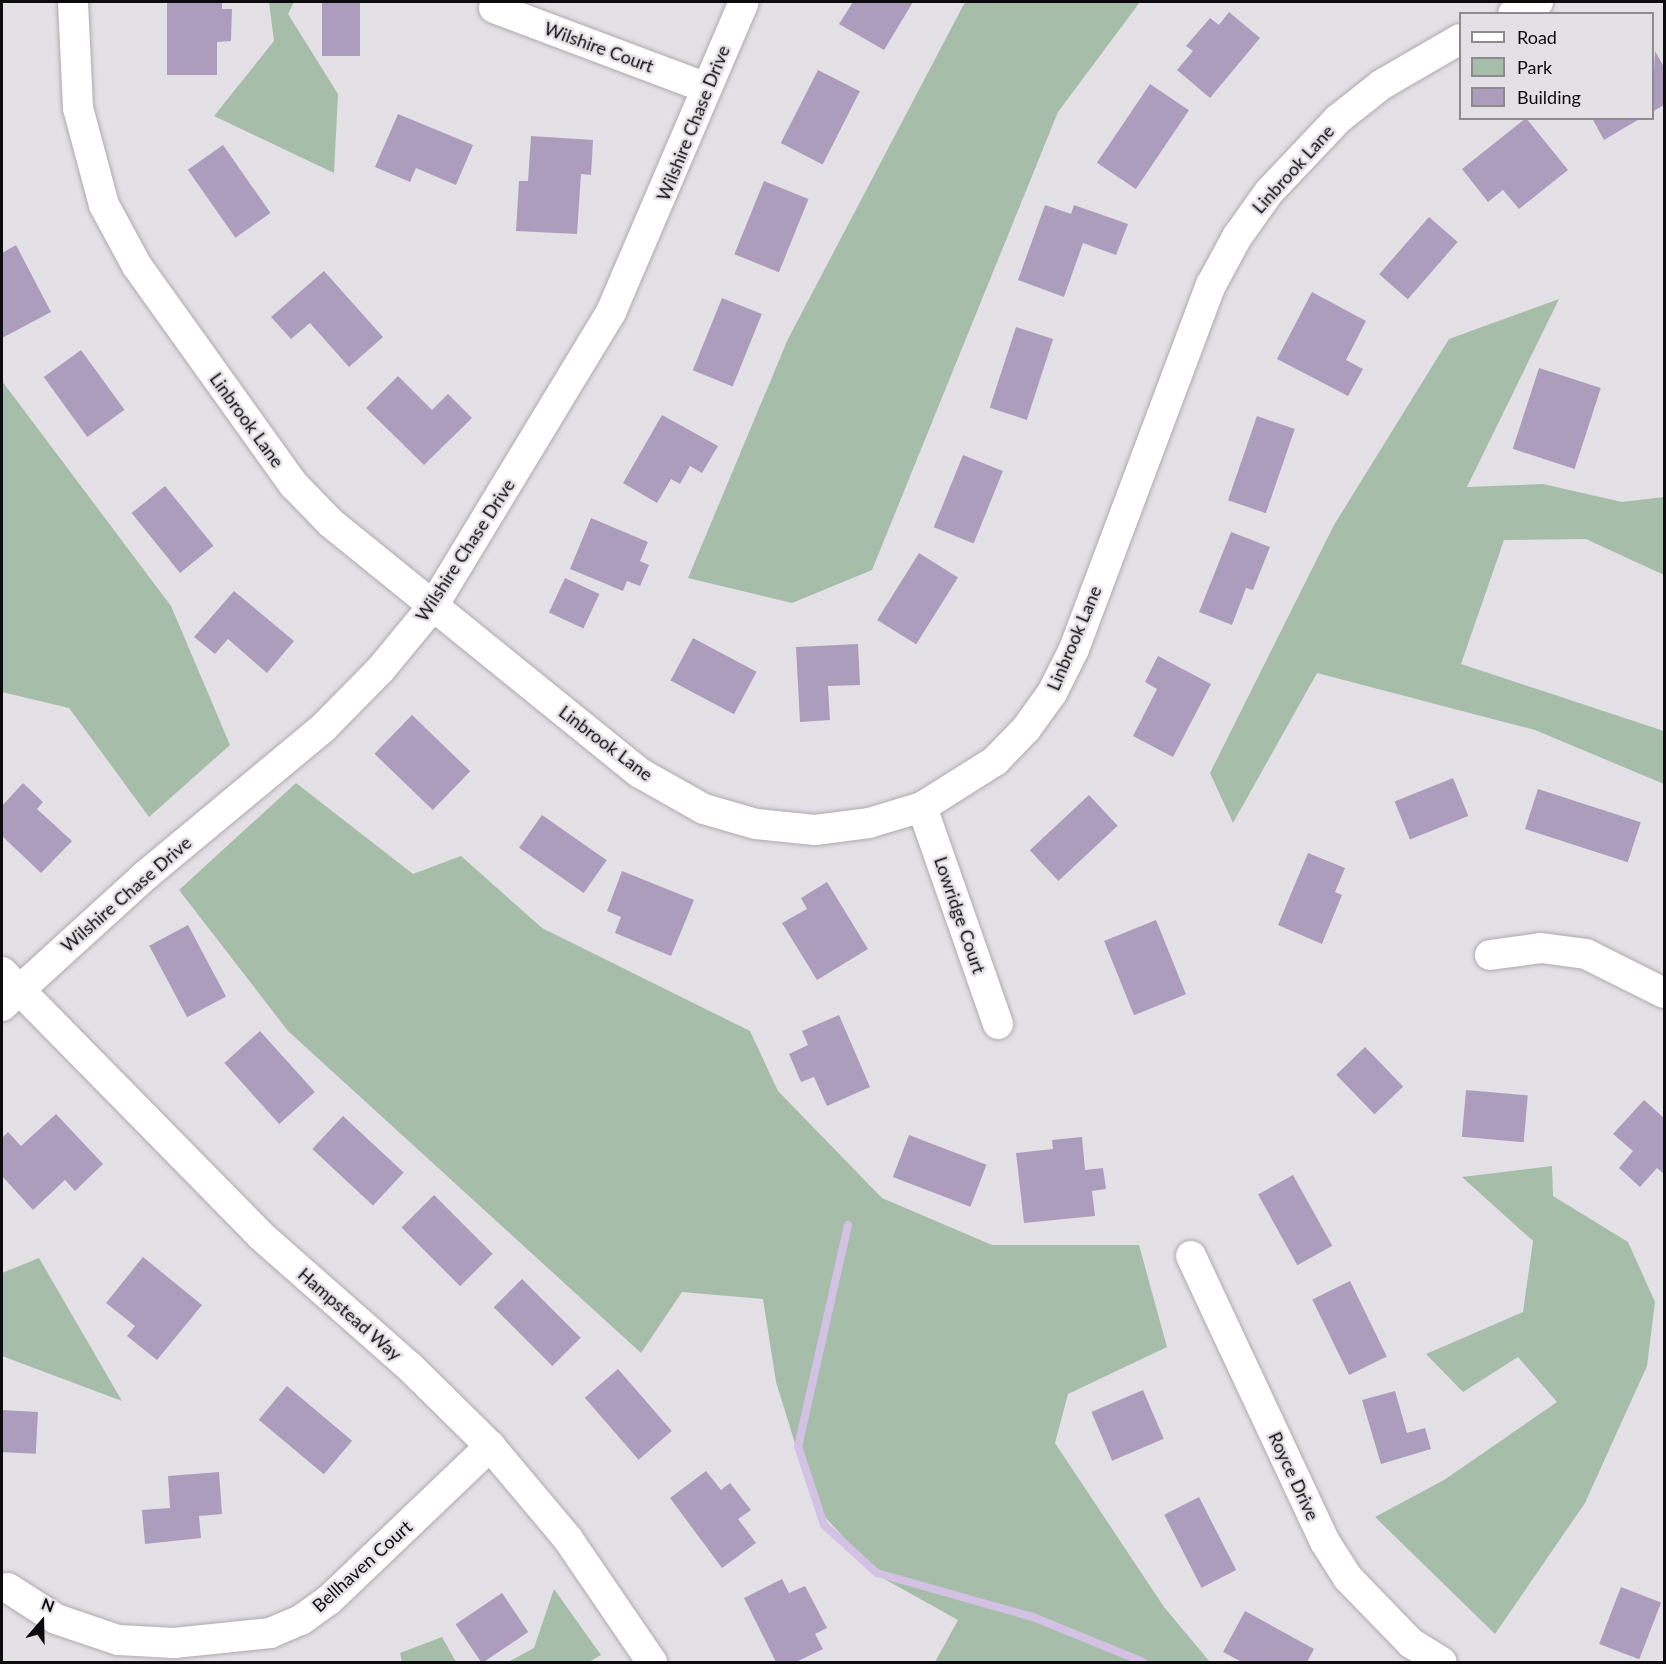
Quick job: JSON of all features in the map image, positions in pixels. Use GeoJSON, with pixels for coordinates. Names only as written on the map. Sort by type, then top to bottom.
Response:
{"type":"FeatureCollection","features":[{"type":"Feature","properties":{"kind":"street","name":"Linbrook Lane"},"geometry":{"type":"LineString","coordinates":[[73,2],[78,108],[88,157],[104,205],[137,266],[294,485],[331,523],[640,773],[704,809],[756,824],[815,830],[869,823],[922,807],[995,761],[1052,693],[1074,649],[1211,285],[1237,237],[1269,192],[1338,119],[1382,85],[1459,40]]}},
{"type":"Feature","properties":{"kind":"street","name":"Wilshire Chase Drive"},"geometry":{"type":"LineString","coordinates":[[7,989],[324,727],[433,606],[611,312],[652,224],[704,87],[744,2]]}},
{"type":"Feature","properties":{"kind":"street"},"geometry":{"type":"LineString","coordinates":[[1517,12],[1538,2]]}},
{"type":"Feature","properties":{"kind":"street","name":"Wilshire Court"},"geometry":{"type":"LineString","coordinates":[[494,8],[704,87]]}},
{"type":"Feature","properties":{"kind":"street","name":"Lowridge Court"},"geometry":{"type":"LineString","coordinates":[[922,807],[998,1024]]}},
{"type":"Feature","properties":{"kind":"street"},"geometry":{"type":"LineString","coordinates":[[1490,955],[1541,948],[1586,954],[1665,993]]}},
{"type":"Feature","properties":{"kind":"street","name":"Hampstead Way"},"geometry":{"type":"LineString","coordinates":[[7,989],[260,1235],[411,1368],[490,1446],[568,1539],[652,1662]]}},
{"type":"Feature","properties":{"kind":"street","name":"Royce Drive"},"geometry":{"type":"LineString","coordinates":[[1191,1256],[1342,1569],[1371,1607],[1441,1662]]}},
{"type":"Feature","properties":{"kind":"street","name":"Bellhaven Court"},"geometry":{"type":"LineString","coordinates":[[8,1588],[56,1619],[118,1640],[174,1643],[270,1633],[301,1620],[329,1600],[490,1446]]}},
{"type":"Feature","properties":{"kind":"green space"},"geometry":{"type":"Polygon","coordinates":[[[269,2],[294,2],[288,14],[338,94],[334,173],[214,116],[274,41],[269,2]]]}},
{"type":"Feature","properties":{"kind":"green space"},"geometry":{"type":"Polygon","coordinates":[[[965,2],[1140,2],[1058,112],[872,570],[792,603],[688,578],[788,339],[965,2]]]}},
{"type":"Feature","properties":{"kind":"green space"},"geometry":{"type":"Polygon","coordinates":[[[1559,299],[1467,487],[1543,484],[1622,502],[1664,497],[1664,575],[1586,539],[1504,540],[1461,664],[1664,731],[1664,784],[1535,730],[1317,673],[1233,823],[1210,773],[1334,525],[1449,339],[1559,299]]]}},
{"type":"Feature","properties":{"kind":"green space"},"geometry":{"type":"Polygon","coordinates":[[[2,381],[171,606],[230,745],[149,817],[69,708],[2,692],[2,381]]]}},
{"type":"Feature","properties":{"kind":"green space"},"geometry":{"type":"Polygon","coordinates":[[[296,783],[413,874],[461,856],[542,928],[750,1031],[778,1091],[882,1198],[992,1245],[1139,1245],[1167,1347],[1068,1394],[1055,1443],[1164,1607],[1210,1662],[935,1662],[958,1620],[879,1576],[814,1505],[776,1382],[763,1299],[682,1292],[641,1353],[288,1031],[179,890],[296,783]]]}},
{"type":"Feature","properties":{"kind":"green space"},"geometry":{"type":"Polygon","coordinates":[[[1552,1166],[1553,1196],[1628,1242],[1655,1302],[1647,1366],[1585,1503],[1495,1634],[1375,1517],[1444,1480],[1557,1402],[1518,1357],[1463,1392],[1426,1354],[1523,1312],[1533,1241],[1462,1177],[1552,1166]]]}},
{"type":"Feature","properties":{"kind":"green space"},"geometry":{"type":"Polygon","coordinates":[[[39,1258],[122,1401],[2,1356],[2,1273],[39,1258]]]}},
{"type":"Feature","properties":{"kind":"green space"},"geometry":{"type":"Polygon","coordinates":[[[554,1589],[601,1655],[589,1662],[508,1662],[534,1648],[554,1589]]]}},
{"type":"Feature","properties":{"kind":"green space"},"geometry":{"type":"Polygon","coordinates":[[[442,1637],[456,1662],[402,1662],[400,1653],[442,1637]]]}},
{"type":"Feature","properties":{"kind":"building"},"geometry":{"type":"Polygon","coordinates":[[[167,2],[222,2],[222,9],[232,9],[231,41],[217,42],[217,75],[167,75],[167,2]]]}},
{"type":"Feature","properties":{"kind":"building"},"geometry":{"type":"Polygon","coordinates":[[[322,2],[360,2],[360,56],[322,56],[322,2]]]}},
{"type":"Feature","properties":{"kind":"building"},"geometry":{"type":"Polygon","coordinates":[[[853,2],[913,2],[884,50],[839,24],[853,2]]]}},
{"type":"Feature","properties":{"kind":"building"},"geometry":{"type":"Polygon","coordinates":[[[1229,12],[1260,38],[1210,98],[1177,70],[1193,51],[1186,46],[1210,18],[1219,25],[1229,12]]]}},
{"type":"Feature","properties":{"kind":"building"},"geometry":{"type":"Polygon","coordinates":[[[1655,51],[1664,67],[1664,105],[1654,111],[1655,51]]]}},
{"type":"Feature","properties":{"kind":"building"},"geometry":{"type":"Polygon","coordinates":[[[818,70],[860,91],[823,164],[781,143],[818,70]]]}},
{"type":"Feature","properties":{"kind":"building"},"geometry":{"type":"Polygon","coordinates":[[[1150,84],[1189,110],[1136,189],[1097,163],[1150,84]]]}},
{"type":"Feature","properties":{"kind":"building"},"geometry":{"type":"Polygon","coordinates":[[[398,114],[473,145],[456,185],[416,168],[410,182],[375,167],[398,114]]]}},
{"type":"Feature","properties":{"kind":"building"},"geometry":{"type":"Polygon","coordinates":[[[1523,120],[1528,120],[1568,170],[1519,209],[1503,190],[1488,202],[1462,169],[1523,120]]]}},
{"type":"Feature","properties":{"kind":"building"},"geometry":{"type":"Polygon","coordinates":[[[1593,120],[1638,120],[1604,140],[1593,120]]]}},
{"type":"Feature","properties":{"kind":"building"},"geometry":{"type":"Polygon","coordinates":[[[531,136],[593,140],[591,175],[581,174],[577,234],[516,231],[519,181],[528,181],[531,136]]]}},
{"type":"Feature","properties":{"kind":"building"},"geometry":{"type":"Polygon","coordinates":[[[223,145],[271,213],[235,238],[188,170],[223,145]]]}},
{"type":"Feature","properties":{"kind":"building"},"geometry":{"type":"Polygon","coordinates":[[[764,181],[809,199],[779,272],[734,254],[764,181]]]}},
{"type":"Feature","properties":{"kind":"building"},"geometry":{"type":"Polygon","coordinates":[[[1045,205],[1071,214],[1074,205],[1128,224],[1116,255],[1083,243],[1064,297],[1018,280],[1045,205]]]}},
{"type":"Feature","properties":{"kind":"building"},"geometry":{"type":"Polygon","coordinates":[[[1429,217],[1458,242],[1408,299],[1379,274],[1429,217]]]}},
{"type":"Feature","properties":{"kind":"building"},"geometry":{"type":"Polygon","coordinates":[[[16,245],[51,312],[2,338],[2,253],[16,245]]]}},
{"type":"Feature","properties":{"kind":"building"},"geometry":{"type":"Polygon","coordinates":[[[324,271],[383,337],[349,367],[310,323],[291,339],[271,317],[324,271]]]}},
{"type":"Feature","properties":{"kind":"building"},"geometry":{"type":"Polygon","coordinates":[[[1312,292],[1366,321],[1346,360],[1363,369],[1348,396],[1277,359],[1312,292]]]}},
{"type":"Feature","properties":{"kind":"building"},"geometry":{"type":"Polygon","coordinates":[[[722,298],[762,314],[733,386],[693,370],[722,298]]]}},
{"type":"Feature","properties":{"kind":"building"},"geometry":{"type":"Polygon","coordinates":[[[1016,327],[1053,339],[1027,420],[990,408],[1016,327]]]}},
{"type":"Feature","properties":{"kind":"building"},"geometry":{"type":"Polygon","coordinates":[[[81,350],[124,410],[87,437],[44,377],[81,350]]]}},
{"type":"Feature","properties":{"kind":"building"},"geometry":{"type":"Polygon","coordinates":[[[1539,368],[1601,388],[1575,469],[1513,449],[1539,368]]]}},
{"type":"Feature","properties":{"kind":"building"},"geometry":{"type":"Polygon","coordinates":[[[398,376],[432,410],[448,394],[472,418],[424,465],[366,408],[398,376]]]}},
{"type":"Feature","properties":{"kind":"building"},"geometry":{"type":"Polygon","coordinates":[[[662,415],[718,446],[702,473],[690,466],[680,484],[671,479],[657,503],[623,483],[662,415]]]}},
{"type":"Feature","properties":{"kind":"building"},"geometry":{"type":"Polygon","coordinates":[[[1257,416],[1295,429],[1266,513],[1228,500],[1257,416]]]}},
{"type":"Feature","properties":{"kind":"building"},"geometry":{"type":"Polygon","coordinates":[[[963,455],[1003,471],[974,543],[934,527],[963,455]]]}},
{"type":"Feature","properties":{"kind":"building"},"geometry":{"type":"Polygon","coordinates":[[[165,486],[213,546],[180,573],[132,513],[165,486]]]}},
{"type":"Feature","properties":{"kind":"building"},"geometry":{"type":"Polygon","coordinates":[[[591,518],[648,542],[640,561],[649,565],[640,586],[627,581],[623,591],[570,569],[591,518]]]}},
{"type":"Feature","properties":{"kind":"building"},"geometry":{"type":"Polygon","coordinates":[[[1231,532],[1270,547],[1253,590],[1246,588],[1232,625],[1199,612],[1231,532]]]}},
{"type":"Feature","properties":{"kind":"building"},"geometry":{"type":"Polygon","coordinates":[[[919,553],[958,577],[916,644],[877,620],[919,553]]]}},
{"type":"Feature","properties":{"kind":"building"},"geometry":{"type":"Polygon","coordinates":[[[565,578],[599,594],[583,628],[549,612],[565,578]]]}},
{"type":"Feature","properties":{"kind":"building"},"geometry":{"type":"Polygon","coordinates":[[[234,591],[294,641],[267,673],[228,639],[215,654],[194,637],[234,591]]]}},
{"type":"Feature","properties":{"kind":"building"},"geometry":{"type":"Polygon","coordinates":[[[693,638],[757,672],[734,714],[670,680],[693,638]]]}},
{"type":"Feature","properties":{"kind":"building"},"geometry":{"type":"Polygon","coordinates":[[[858,644],[860,685],[828,686],[830,720],[800,722],[796,647],[858,644]]]}},
{"type":"Feature","properties":{"kind":"building"},"geometry":{"type":"Polygon","coordinates":[[[1158,656],[1211,684],[1173,757],[1133,736],[1157,689],[1145,682],[1158,656]]]}},
{"type":"Feature","properties":{"kind":"building"},"geometry":{"type":"Polygon","coordinates":[[[412,715],[470,771],[433,810],[374,754],[412,715]]]}},
{"type":"Feature","properties":{"kind":"building"},"geometry":{"type":"Polygon","coordinates":[[[1453,778],[1468,816],[1410,840],[1395,802],[1453,778]]]}},
{"type":"Feature","properties":{"kind":"building"},"geometry":{"type":"Polygon","coordinates":[[[23,783],[43,802],[37,809],[72,841],[41,873],[2,836],[2,806],[23,783]]]}},
{"type":"Feature","properties":{"kind":"building"},"geometry":{"type":"Polygon","coordinates":[[[1538,789],[1641,822],[1628,862],[1525,829],[1538,789]]]}},
{"type":"Feature","properties":{"kind":"building"},"geometry":{"type":"Polygon","coordinates":[[[1089,795],[1118,826],[1058,881],[1030,850],[1089,795]]]}},
{"type":"Feature","properties":{"kind":"building"},"geometry":{"type":"Polygon","coordinates":[[[542,815],[607,860],[584,893],[519,848],[542,815]]]}},
{"type":"Feature","properties":{"kind":"building"},"geometry":{"type":"Polygon","coordinates":[[[1308,853],[1345,868],[1335,892],[1342,895],[1322,944],[1278,925],[1308,853]]]}},
{"type":"Feature","properties":{"kind":"building"},"geometry":{"type":"Polygon","coordinates":[[[622,871],[694,900],[671,956],[615,933],[621,917],[607,911],[622,871]]]}},
{"type":"Feature","properties":{"kind":"building"},"geometry":{"type":"Polygon","coordinates":[[[827,882],[868,949],[817,980],[782,923],[807,909],[801,898],[827,882]]]}},
{"type":"Feature","properties":{"kind":"building"},"geometry":{"type":"Polygon","coordinates":[[[1156,920],[1186,994],[1134,1015],[1104,941],[1156,920]]]}},
{"type":"Feature","properties":{"kind":"building"},"geometry":{"type":"Polygon","coordinates":[[[188,925],[226,997],[187,1017],[149,946],[188,925]]]}},
{"type":"Feature","properties":{"kind":"building"},"geometry":{"type":"Polygon","coordinates":[[[839,1015],[870,1087],[827,1106],[814,1077],[801,1082],[789,1054],[808,1045],[802,1031],[839,1015]]]}},
{"type":"Feature","properties":{"kind":"building"},"geometry":{"type":"Polygon","coordinates":[[[260,1031],[315,1092],[279,1124],[224,1063],[260,1031]]]}},
{"type":"Feature","properties":{"kind":"building"},"geometry":{"type":"Polygon","coordinates":[[[1365,1047],[1403,1087],[1374,1114],[1336,1075],[1365,1047]]]}},
{"type":"Feature","properties":{"kind":"building"},"geometry":{"type":"Polygon","coordinates":[[[1466,1090],[1528,1095],[1524,1142],[1462,1137],[1466,1090]]]}},
{"type":"Feature","properties":{"kind":"building"},"geometry":{"type":"Polygon","coordinates":[[[1644,1100],[1664,1118],[1664,1174],[1657,1168],[1640,1187],[1619,1168],[1633,1151],[1613,1134],[1644,1100]]]}},
{"type":"Feature","properties":{"kind":"building"},"geometry":{"type":"Polygon","coordinates":[[[56,1114],[103,1164],[75,1191],[65,1180],[33,1210],[2,1176],[2,1138],[8,1132],[21,1146],[56,1114]]]}},
{"type":"Feature","properties":{"kind":"building"},"geometry":{"type":"Polygon","coordinates":[[[343,1116],[404,1173],[373,1206],[312,1149],[343,1116]]]}},
{"type":"Feature","properties":{"kind":"building"},"geometry":{"type":"Polygon","coordinates":[[[909,1135],[986,1165],[970,1207],[893,1177],[909,1135]]]}},
{"type":"Feature","properties":{"kind":"building"},"geometry":{"type":"Polygon","coordinates":[[[1082,1137],[1085,1170],[1103,1168],[1106,1189],[1092,1191],[1095,1216],[1024,1223],[1016,1153],[1053,1149],[1052,1140],[1082,1137]]]}},
{"type":"Feature","properties":{"kind":"building"},"geometry":{"type":"Polygon","coordinates":[[[1293,1175],[1332,1246],[1297,1265],[1258,1194],[1293,1175]]]}},
{"type":"Feature","properties":{"kind":"building"},"geometry":{"type":"Polygon","coordinates":[[[434,1195],[493,1254],[460,1286],[401,1228],[434,1195]]]}},
{"type":"Feature","properties":{"kind":"building"},"geometry":{"type":"Polygon","coordinates":[[[143,1257],[202,1305],[157,1360],[127,1336],[135,1326],[106,1303],[143,1257]]]}},
{"type":"Feature","properties":{"kind":"building"},"geometry":{"type":"Polygon","coordinates":[[[522,1279],[581,1338],[552,1366],[494,1307],[522,1279]]]}},
{"type":"Feature","properties":{"kind":"building"},"geometry":{"type":"Polygon","coordinates":[[[1350,1281],[1387,1356],[1349,1375],[1312,1299],[1350,1281]]]}},
{"type":"Feature","properties":{"kind":"building"},"geometry":{"type":"Polygon","coordinates":[[[618,1369],[672,1431],[639,1460],[585,1398],[618,1369]]]}},
{"type":"Feature","properties":{"kind":"building"},"geometry":{"type":"Polygon","coordinates":[[[287,1386],[352,1441],[324,1474],[259,1420],[287,1386]]]}},
{"type":"Feature","properties":{"kind":"building"},"geometry":{"type":"Polygon","coordinates":[[[1143,1390],[1164,1439],[1112,1461],[1091,1412],[1143,1390]]]}},
{"type":"Feature","properties":{"kind":"building"},"geometry":{"type":"Polygon","coordinates":[[[1395,1391],[1407,1433],[1425,1428],[1431,1449],[1381,1464],[1362,1400],[1395,1391]]]}},
{"type":"Feature","properties":{"kind":"building"},"geometry":{"type":"Polygon","coordinates":[[[2,1410],[38,1412],[36,1454],[2,1452],[2,1410]]]}},
{"type":"Feature","properties":{"kind":"building"},"geometry":{"type":"Polygon","coordinates":[[[706,1471],[721,1490],[730,1483],[751,1510],[738,1519],[756,1543],[722,1568],[670,1498],[706,1471]]]}},
{"type":"Feature","properties":{"kind":"building"},"geometry":{"type":"Polygon","coordinates":[[[219,1472],[222,1514],[199,1516],[201,1538],[145,1544],[142,1510],[170,1508],[168,1476],[219,1472]]]}},
{"type":"Feature","properties":{"kind":"building"},"geometry":{"type":"Polygon","coordinates":[[[1199,1497],[1236,1570],[1201,1588],[1164,1515],[1199,1497]]]}},
{"type":"Feature","properties":{"kind":"building"},"geometry":{"type":"Polygon","coordinates":[[[782,1579],[789,1593],[805,1586],[827,1628],[815,1634],[823,1649],[796,1662],[776,1662],[744,1598],[782,1579]]]}},
{"type":"Feature","properties":{"kind":"building"},"geometry":{"type":"Polygon","coordinates":[[[1621,1587],[1661,1602],[1639,1659],[1599,1644],[1621,1587]]]}},
{"type":"Feature","properties":{"kind":"building"},"geometry":{"type":"Polygon","coordinates":[[[502,1593],[528,1632],[481,1662],[456,1624],[502,1593]]]}},
{"type":"Feature","properties":{"kind":"building"},"geometry":{"type":"Polygon","coordinates":[[[1245,1611],[1314,1649],[1307,1662],[1242,1662],[1223,1652],[1245,1611]]]}},
{"type":"Feature","properties":{"kind":"waterway"},"geometry":{"type":"LineString","coordinates":[[848,1225],[798,1446],[824,1525],[877,1573],[1033,1617],[1143,1662]]}}]}
